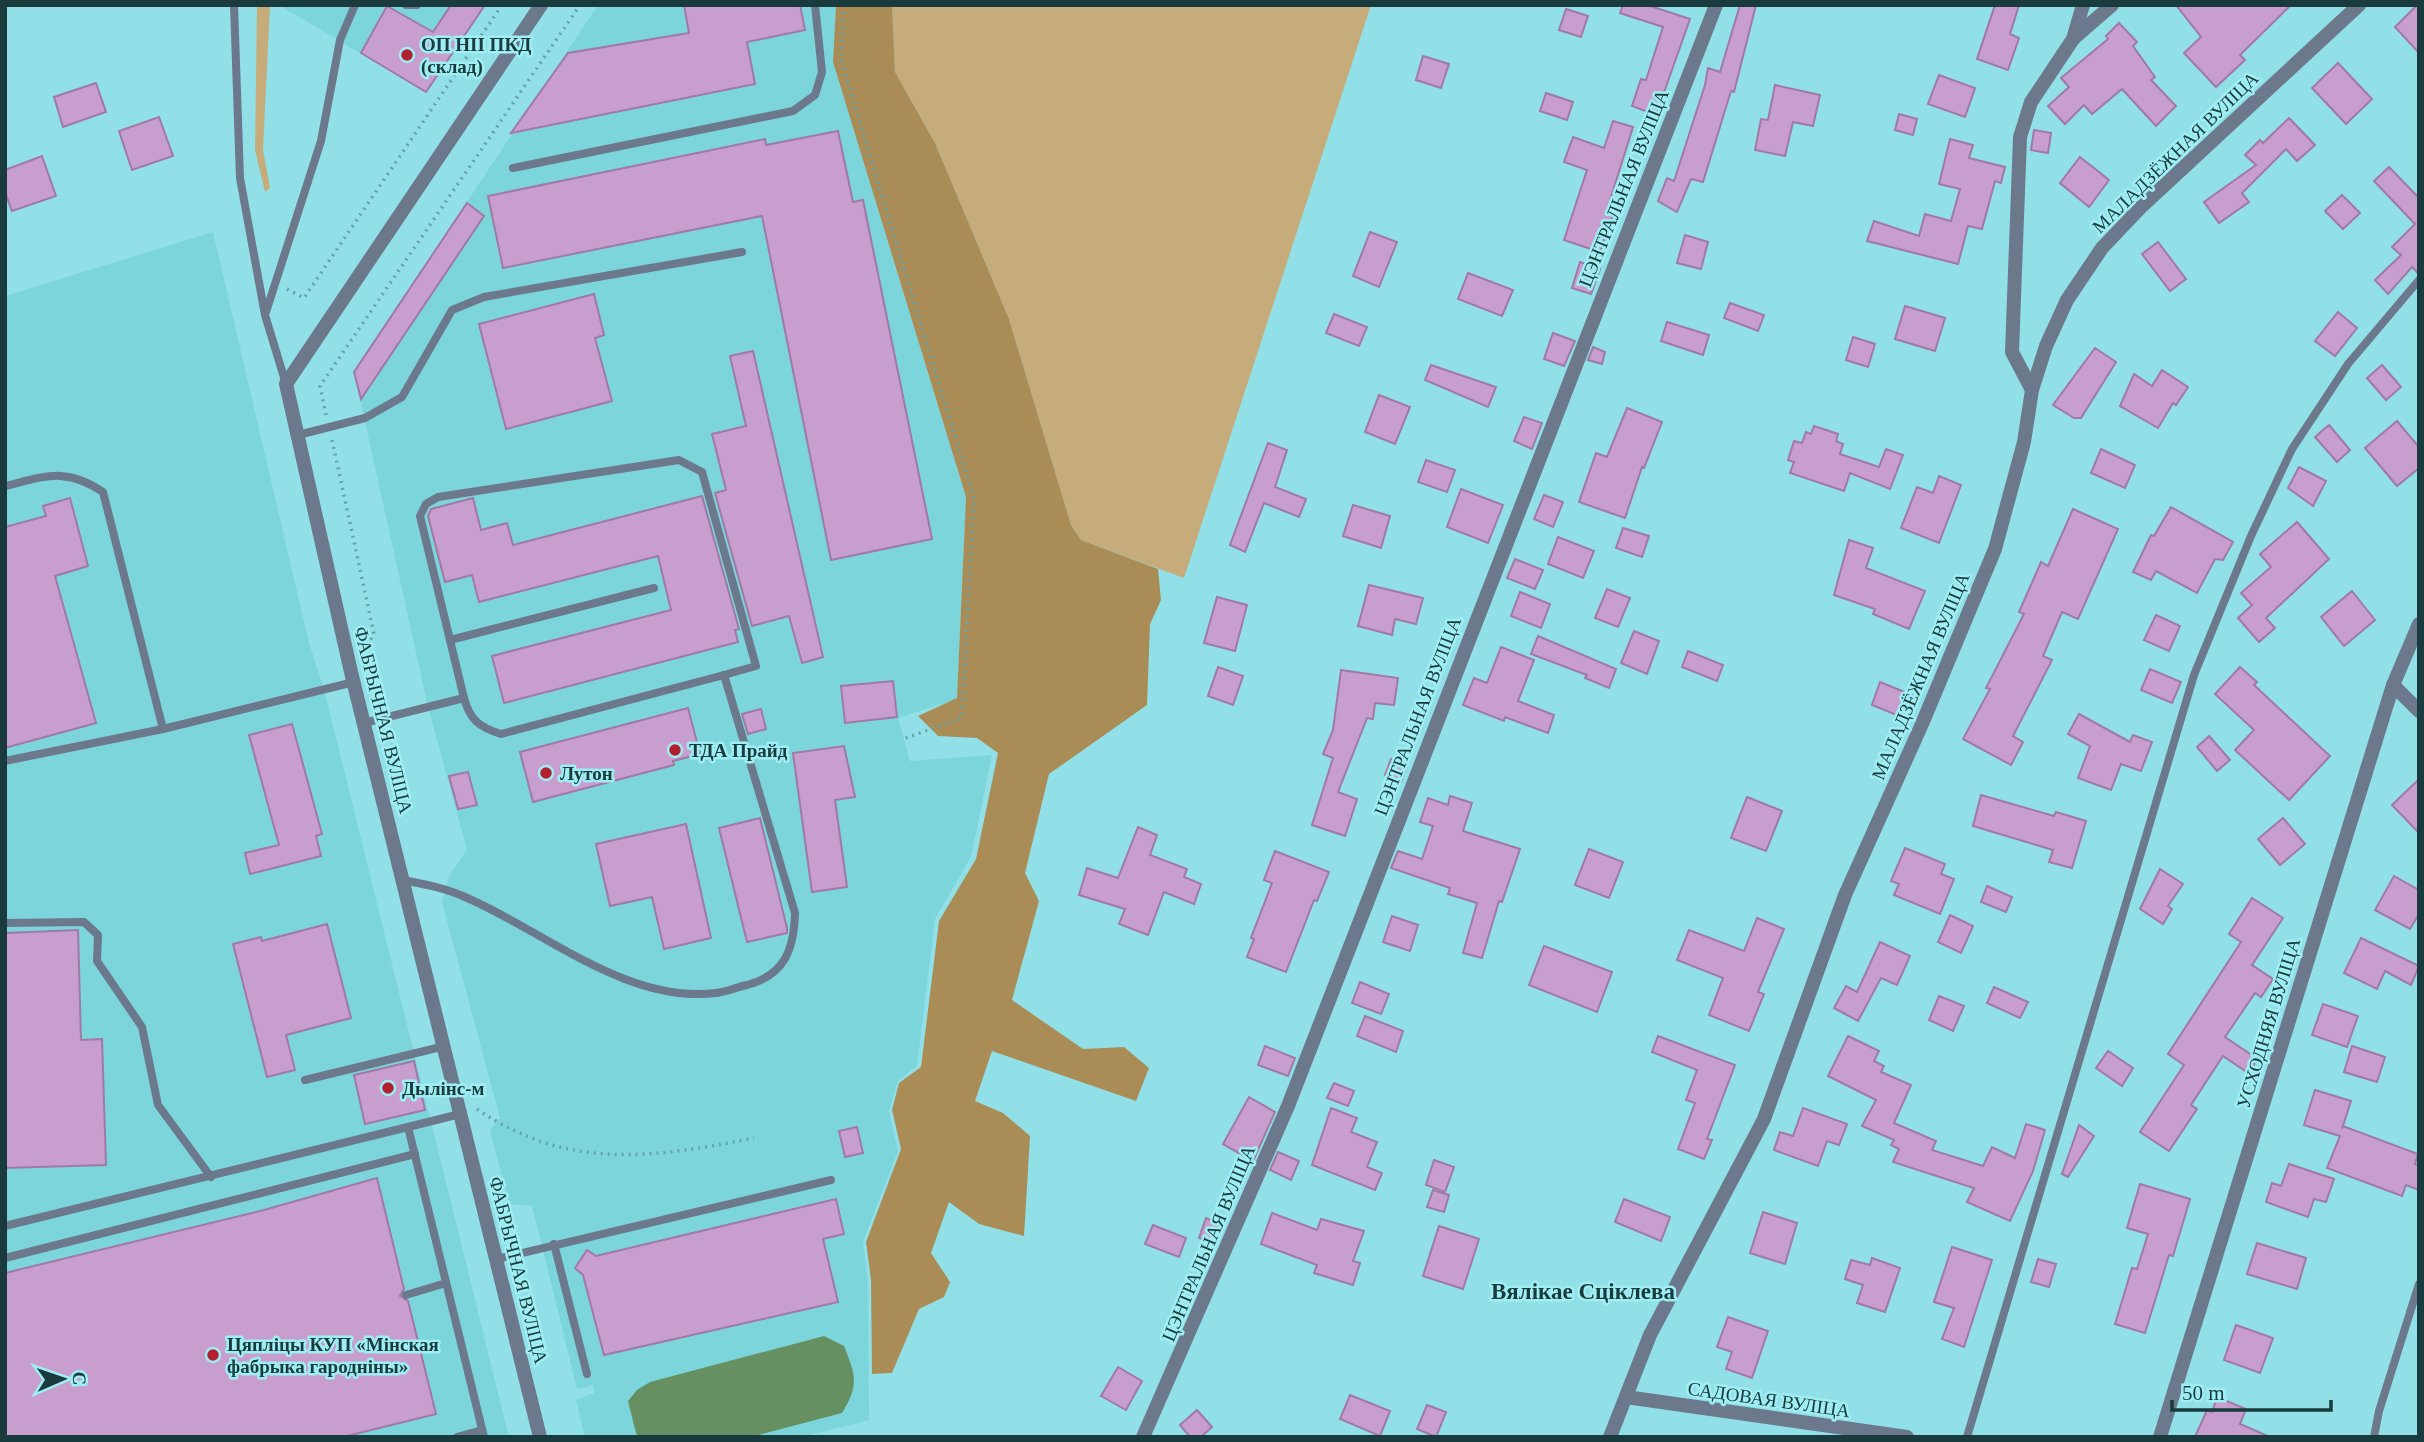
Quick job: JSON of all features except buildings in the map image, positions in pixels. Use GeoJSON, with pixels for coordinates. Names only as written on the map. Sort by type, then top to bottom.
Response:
{"type":"FeatureCollection","features":[{"type":"Feature","properties":{"kind":"street"},"geometry":{"type":"LineString","coordinates":[[286,384],[541,5]]}},
{"type":"Feature","properties":{"kind":"street","name":"ЦЭНТРАЛЬНАЯ ВУЛІЦА"},"geometry":{"type":"LineString","coordinates":[[1143,1437],[1288,1106],[1717,5]]}},
{"type":"Feature","properties":{"kind":"street"},"geometry":{"type":"LineString","coordinates":[[2073,39],[2083,5]]}},
{"type":"Feature","properties":{"kind":"street"},"geometry":{"type":"LineString","coordinates":[[2032,390],[2012,352],[2020,138],[2031,102],[2073,39],[2112,5]]}},
{"type":"Feature","properties":{"kind":"street","name":"МАЛАДЗЁЖНАЯ ВУЛІЦА"},"geometry":{"type":"LineString","coordinates":[[1610,1437],[1650,1335],[1764,1119],[1845,895],[1922,724],[1995,550],[2021,454],[2032,390],[2046,346],[2067,300],[2102,248],[2142,206],[2358,5]]}},
{"type":"Feature","properties":{"kind":"street","name":"ФАБРЫЧНАЯ ВУЛІЦА"},"geometry":{"type":"LineString","coordinates":[[286,384],[352,677],[540,1437]]}},
{"type":"Feature","properties":{"kind":"street","name":"УСХОДНЯЯ ВУЛІЦА"},"geometry":{"type":"LineString","coordinates":[[2160,1437],[2393,685],[2419,624]]}},
{"type":"Feature","properties":{"kind":"street"},"geometry":{"type":"LineString","coordinates":[[2393,685],[2419,711]]}},
{"type":"Feature","properties":{"kind":"street","name":"САДОВАЯ ВУЛІЦА"},"geometry":{"type":"LineString","coordinates":[[1626,1397],[1864,1434],[1908,1437]]}},
{"type":"Feature","properties":{"kind":"lane","name":"ФАБРЫЧНАЯ ВУЛІЦА"},"geometry":{"type":"LineString","coordinates":[[234,5],[240,178],[265,315],[286,384]]}},
{"type":"Feature","properties":{"kind":"lane"},"geometry":{"type":"LineString","coordinates":[[265,315],[321,141],[340,40],[355,5]]}},
{"type":"Feature","properties":{"kind":"lane"},"geometry":{"type":"LineString","coordinates":[[406,5],[417,5]]}},
{"type":"Feature","properties":{"kind":"lane"},"geometry":{"type":"LineString","coordinates":[[513,168],[793,111],[815,95],[822,72],[816,5]]}},
{"type":"Feature","properties":{"kind":"lane"},"geometry":{"type":"LineString","coordinates":[[298,435],[365,418],[402,397],[452,310],[484,297],[742,251]]}},
{"type":"Feature","properties":{"kind":"lane"},"geometry":{"type":"LineString","coordinates":[[1967,1437],[2194,675],[2291,449],[2348,364],[2419,280]]}},
{"type":"Feature","properties":{"kind":"lane"},"geometry":{"type":"LineString","coordinates":[[680,460],[702,472],[756,666],[724,676],[501,734],[483,729],[469,716],[464,698],[420,516],[426,504],[438,497],[680,460]]}},
{"type":"Feature","properties":{"kind":"lane"},"geometry":{"type":"LineString","coordinates":[[5,486],[58,473],[85,480],[103,492],[163,729]]}},
{"type":"Feature","properties":{"kind":"lane"},"geometry":{"type":"LineString","coordinates":[[450,640],[654,588]]}},
{"type":"Feature","properties":{"kind":"lane"},"geometry":{"type":"LineString","coordinates":[[403,880],[467,897],[610,973],[674,992],[716,993],[760,981],[780,967],[794,941],[794,913],[724,676]]}},
{"type":"Feature","properties":{"kind":"lane"},"geometry":{"type":"LineString","coordinates":[[5,761],[163,729],[352,677]]}},
{"type":"Feature","properties":{"kind":"lane"},"geometry":{"type":"LineString","coordinates":[[364,723],[464,698]]}},
{"type":"Feature","properties":{"kind":"lane"},"geometry":{"type":"LineString","coordinates":[[5,923],[84,922],[98,935],[97,961],[142,1027],[158,1105],[211,1177]]}},
{"type":"Feature","properties":{"kind":"lane"},"geometry":{"type":"LineString","coordinates":[[305,1080],[445,1046]]}},
{"type":"Feature","properties":{"kind":"lane"},"geometry":{"type":"LineString","coordinates":[[5,1226],[460,1114]]}},
{"type":"Feature","properties":{"kind":"lane"},"geometry":{"type":"LineString","coordinates":[[408,1127],[483,1434],[457,1437]]}},
{"type":"Feature","properties":{"kind":"lane"},"geometry":{"type":"LineString","coordinates":[[5,1258],[415,1154]]}},
{"type":"Feature","properties":{"kind":"lane"},"geometry":{"type":"LineString","coordinates":[[497,1259],[831,1180]]}},
{"type":"Feature","properties":{"kind":"lane"},"geometry":{"type":"LineString","coordinates":[[554,1244],[587,1374]]}},
{"type":"Feature","properties":{"kind":"lane"},"geometry":{"type":"LineString","coordinates":[[406,1295],[446,1283]]}},
{"type":"Feature","properties":{"kind":"lane"},"geometry":{"type":"LineString","coordinates":[[2374,1437],[2379,1411],[2419,1284]]}},
{"type":"Feature","properties":{"kind":"path"},"geometry":{"type":"LineString","coordinates":[[275,283],[304,298],[502,5]]}},
{"type":"Feature","properties":{"kind":"path"},"geometry":{"type":"LineString","coordinates":[[352,677],[374,634],[320,386],[580,5]]}},
{"type":"Feature","properties":{"kind":"path"},"geometry":{"type":"LineString","coordinates":[[844,5],[841,60],[974,499],[961,719],[903,739]]}},
{"type":"Feature","properties":{"kind":"path"},"geometry":{"type":"LineString","coordinates":[[455,1094],[496,1122],[543,1145],[588,1153],[648,1154],[754,1138]]}},
{"type":"Feature","properties":{"kind":"shaded area"},"geometry":{"type":"Polygon","coordinates":[[[257,5],[270,5],[263,150],[270,188],[265,192],[255,150],[257,5]]]}},
{"type":"Feature","properties":{"kind":"shaded area"},"geometry":{"type":"Polygon","coordinates":[[[279,5],[485,5],[426,92],[279,5]]]}},
{"type":"Feature","properties":{"kind":"shaded area"},"geometry":{"type":"Polygon","coordinates":[[[598,5],[836,5],[833,62],[966,497],[957,699],[898,718],[910,761],[992,755],[971,857],[935,919],[917,1066],[898,1081],[889,1111],[898,1151],[863,1242],[868,1283],[869,1420],[801,1437],[585,1437],[576,1400],[594,1393],[593,1385],[577,1389],[532,1206],[509,1204],[490,1130],[500,1118],[442,902],[449,876],[467,850],[428,707],[354,372],[598,5]]]}},
{"type":"Feature","properties":{"kind":"shaded area"},"geometry":{"type":"Polygon","coordinates":[[[836,5],[892,5],[895,72],[935,143],[1009,319],[1071,525],[1081,540],[1158,569],[1161,600],[1150,624],[1147,705],[1049,774],[1025,873],[1039,901],[1012,1000],[1083,1049],[1124,1047],[1149,1068],[1136,1101],[992,1051],[975,1101],[1003,1113],[1030,1136],[1024,1236],[979,1224],[949,1202],[931,1253],[950,1282],[944,1297],[919,1309],[892,1373],[872,1374],[871,1280],[866,1242],[901,1149],[892,1110],[899,1083],[921,1067],[939,921],[976,859],[998,753],[977,738],[938,736],[918,716],[957,698],[966,497],[833,62],[836,5]]]}},
{"type":"Feature","properties":{"kind":"shaded area"},"geometry":{"type":"Polygon","coordinates":[[[892,5],[1371,5],[1184,578],[1081,540],[1071,525],[1009,319],[935,143],[895,72],[892,5]]]}},
{"type":"Feature","properties":{"kind":"shaded area"},"geometry":{"type":"Polygon","coordinates":[[[213,232],[309,643],[324,689],[509,1437],[5,1437],[5,296],[213,232]]]}},
{"type":"Feature","properties":{"kind":"shaded area"},"geometry":{"type":"Polygon","coordinates":[[[824,1336],[844,1346],[853,1373],[851,1395],[842,1413],[751,1437],[638,1437],[628,1401],[637,1390],[650,1382],[824,1336]]]}},
{"type":"Feature","properties":{"kind":"place","name":"ОП НII ПКД (склад)"},"geometry":{"type":"Point","coordinates":[407,55]}},
{"type":"Feature","properties":{"kind":"place","name":"ТДА Прайд"},"geometry":{"type":"Point","coordinates":[675,750]}},
{"type":"Feature","properties":{"kind":"place","name":"Лутон"},"geometry":{"type":"Point","coordinates":[546,773]}},
{"type":"Feature","properties":{"kind":"place","name":"Дылінс-м"},"geometry":{"type":"Point","coordinates":[388,1088]}},
{"type":"Feature","properties":{"kind":"place","name":"Цяпліцы КУП «Мінская фабрыка гародніны»"},"geometry":{"type":"Point","coordinates":[213,1355]}},
{"type":"Feature","properties":{"kind":"district","name":"Вялікае Сціклева"},"geometry":{"type":"Point","coordinates":[1583,1291]}}]}
